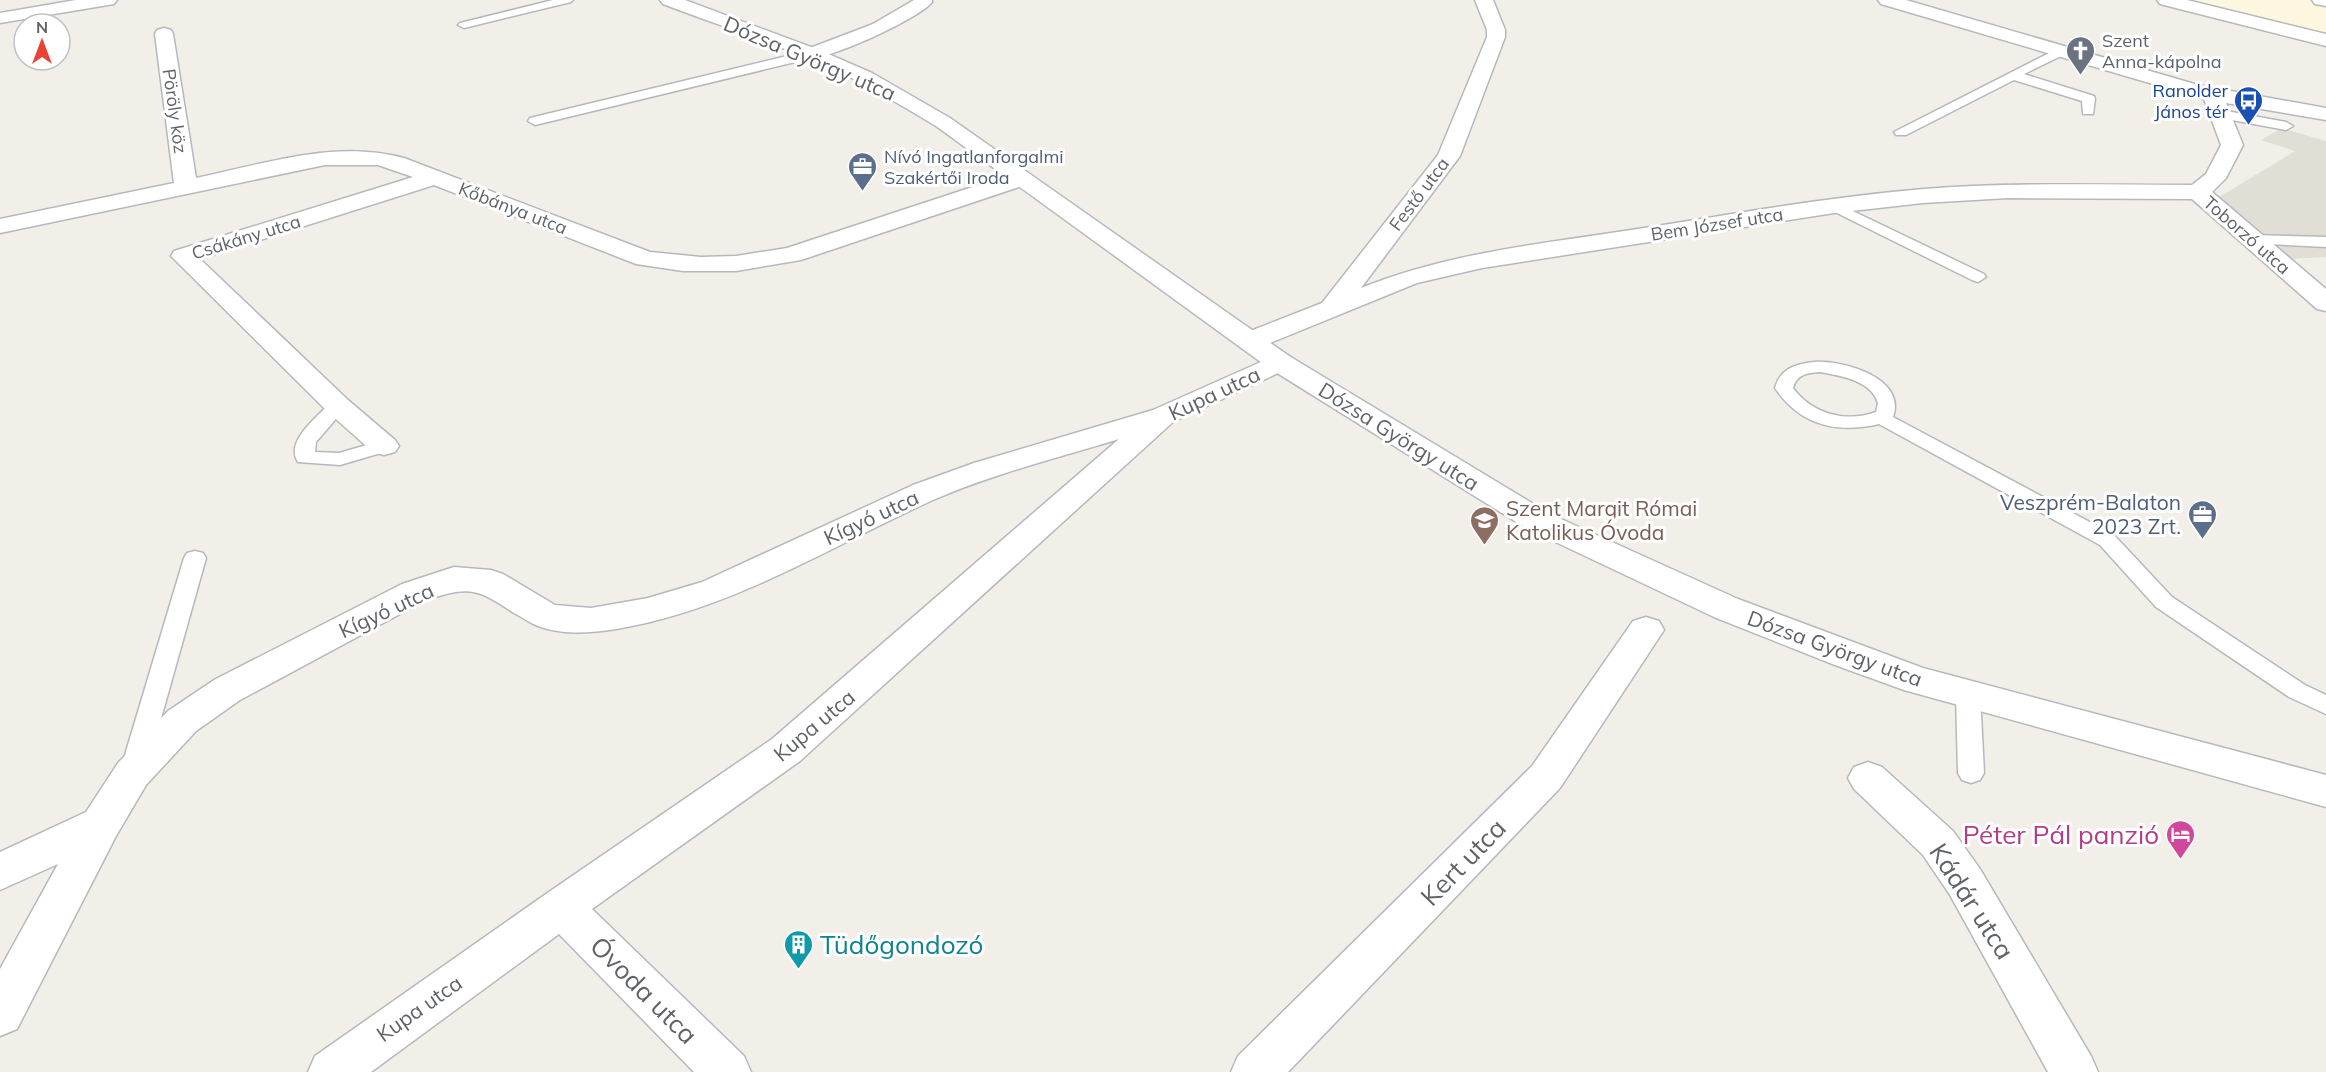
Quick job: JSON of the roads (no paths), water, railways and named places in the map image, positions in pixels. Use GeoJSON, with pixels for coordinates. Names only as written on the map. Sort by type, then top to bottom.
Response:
{"type":"FeatureCollection","features":[{"type":"Feature","properties":{"kind":"street"},"geometry":{"type":"LineString","coordinates":[[0,18],[35,8],[108,0]]}},
{"type":"Feature","properties":{"kind":"street","name":"Dózsa György utca"},"geometry":{"type":"LineString","coordinates":[[669,0],[812,54],[865,77],[902,97],[943,122],[1279,362],[1538,521],[1726,608],[1848,656],[1917,680],[2326,791]]}},
{"type":"Feature","properties":{"kind":"street"},"geometry":{"type":"LineString","coordinates":[[812,54],[879,28],[923,0]]}},
{"type":"Feature","properties":{"kind":"street","name":"Festő utca"},"geometry":{"type":"LineString","coordinates":[[1332,308],[1449,156],[1496,37],[1496,30],[1484,0]]}},
{"type":"Feature","properties":{"kind":"street"},"geometry":{"type":"LineString","coordinates":[[1887,0],[2059,52],[2217,105],[2326,114]]}},
{"type":"Feature","properties":{"kind":"street"},"geometry":{"type":"LineString","coordinates":[[2166,0],[2326,40]]}},
{"type":"Feature","properties":{"kind":"street"},"geometry":{"type":"LineString","coordinates":[[2321,0],[2326,1]]}},
{"type":"Feature","properties":{"kind":"street","name":"Pöröly köz"},"geometry":{"type":"LineString","coordinates":[[164,34],[186,187]]}},
{"type":"Feature","properties":{"kind":"street","name":"Toborzó utca"},"geometry":{"type":"LineString","coordinates":[[2217,105],[2232,145],[2215,178],[2198,192],[2326,303]]}},
{"type":"Feature","properties":{"kind":"street","name":"Kőbánya utca"},"geometry":{"type":"LineString","coordinates":[[0,226],[325,158],[357,155],[381,158],[645,259],[687,265],[757,262],[792,255],[1020,179]]}},
{"type":"Feature","properties":{"kind":"street","name":"Csákány utca"},"geometry":{"type":"LineString","coordinates":[[384,446],[338,406],[183,256],[434,178]]}},
{"type":"Feature","properties":{"kind":"street","name":"Bem József utca"},"geometry":{"type":"LineString","coordinates":[[1250,341],[1408,278],[1465,264],[1834,206],[1923,196],[2008,191],[2198,192]]}},
{"type":"Feature","properties":{"kind":"street","name":"Kupa utca"},"geometry":{"type":"LineString","coordinates":[[332,1072],[561,907],[786,750],[1162,416],[1279,362]]}},
{"type":"Feature","properties":{"kind":"street","name":"Kígyó utca"},"geometry":{"type":"LineString","coordinates":[[0,1014],[101,824],[132,774],[182,721],[227,690],[414,592],[454,579],[491,582],[548,617],[591,620],[649,610],[714,590],[924,492],[986,470],[1162,416]]}},
{"type":"Feature","properties":{"kind":"street","name":"Kert utca"},"geometry":{"type":"LineString","coordinates":[[1255,1072],[1546,777],[1646,630]]}},
{"type":"Feature","properties":{"kind":"street","name":"Kádár utca"},"geometry":{"type":"LineString","coordinates":[[1868,778],[1938,843],[1965,882],[2074,1072]]}},
{"type":"Feature","properties":{"kind":"street"},"geometry":{"type":"LineString","coordinates":[[0,872],[101,824]]}},
{"type":"Feature","properties":{"kind":"street","name":"Óvoda utca"},"geometry":{"type":"LineString","coordinates":[[561,907],[727,1072]]}},
{"type":"Feature","properties":{"kind":"lane"},"geometry":{"type":"LineString","coordinates":[[465,26],[567,0]]}},
{"type":"Feature","properties":{"kind":"lane"},"geometry":{"type":"LineString","coordinates":[[1901,132],[2059,52]]}},
{"type":"Feature","properties":{"kind":"lane"},"geometry":{"type":"LineString","coordinates":[[535,121],[812,54]]}},
{"type":"Feature","properties":{"kind":"lane"},"geometry":{"type":"LineString","coordinates":[[2013,75],[2089,99],[2088,111]]}},
{"type":"Feature","properties":{"kind":"lane"},"geometry":{"type":"LineString","coordinates":[[2217,105],[2286,126]]}},
{"type":"Feature","properties":{"kind":"lane"},"geometry":{"type":"LineString","coordinates":[[1834,206],[1978,277]]}},
{"type":"Feature","properties":{"kind":"lane"},"geometry":{"type":"LineString","coordinates":[[2252,240],[2326,242]]}},
{"type":"Feature","properties":{"kind":"lane"},"geometry":{"type":"LineString","coordinates":[[1880,417],[1885,414],[1889,406],[1886,397],[1878,387],[1856,375],[1838,369],[1804,368],[1792,372],[1785,379],[1784,388],[1789,398],[1810,413],[1846,423],[1863,423],[1880,417],[2107,540],[2164,602],[2298,691],[2326,705]]}},
{"type":"Feature","properties":{"kind":"lane"},"geometry":{"type":"LineString","coordinates":[[338,406],[306,441],[305,458],[340,459],[384,446]]}},
{"type":"Feature","properties":{"kind":"lane"},"geometry":{"type":"LineString","coordinates":[[132,774],[195,558]]}},
{"type":"Feature","properties":{"kind":"lane"},"geometry":{"type":"LineString","coordinates":[[1968,694],[1971,773]]}},
{"type":"Feature","properties":{"kind":"place","name":"Szent Anna-kápolna"},"geometry":{"type":"Point","coordinates":[2081,76]}},
{"type":"Feature","properties":{"kind":"place","name":"Ranolder János tér"},"geometry":{"type":"Point","coordinates":[2249,126]}},
{"type":"Feature","properties":{"kind":"place","name":"Nívó Ingatlanforgalmi Szakértői Iroda"},"geometry":{"type":"Point","coordinates":[863,192]}},
{"type":"Feature","properties":{"kind":"place","name":"Veszprém-Balaton 2023 Zrt."},"geometry":{"type":"Point","coordinates":[2202,540]}},
{"type":"Feature","properties":{"kind":"place","name":"Szent Margit Római Katolikus Óvoda"},"geometry":{"type":"Point","coordinates":[1485,546]}},
{"type":"Feature","properties":{"kind":"place","name":"Péter Pál panzió"},"geometry":{"type":"Point","coordinates":[2180,860]}},
{"type":"Feature","properties":{"kind":"place","name":"Tüdőgondozó"},"geometry":{"type":"Point","coordinates":[799,970]}}]}
